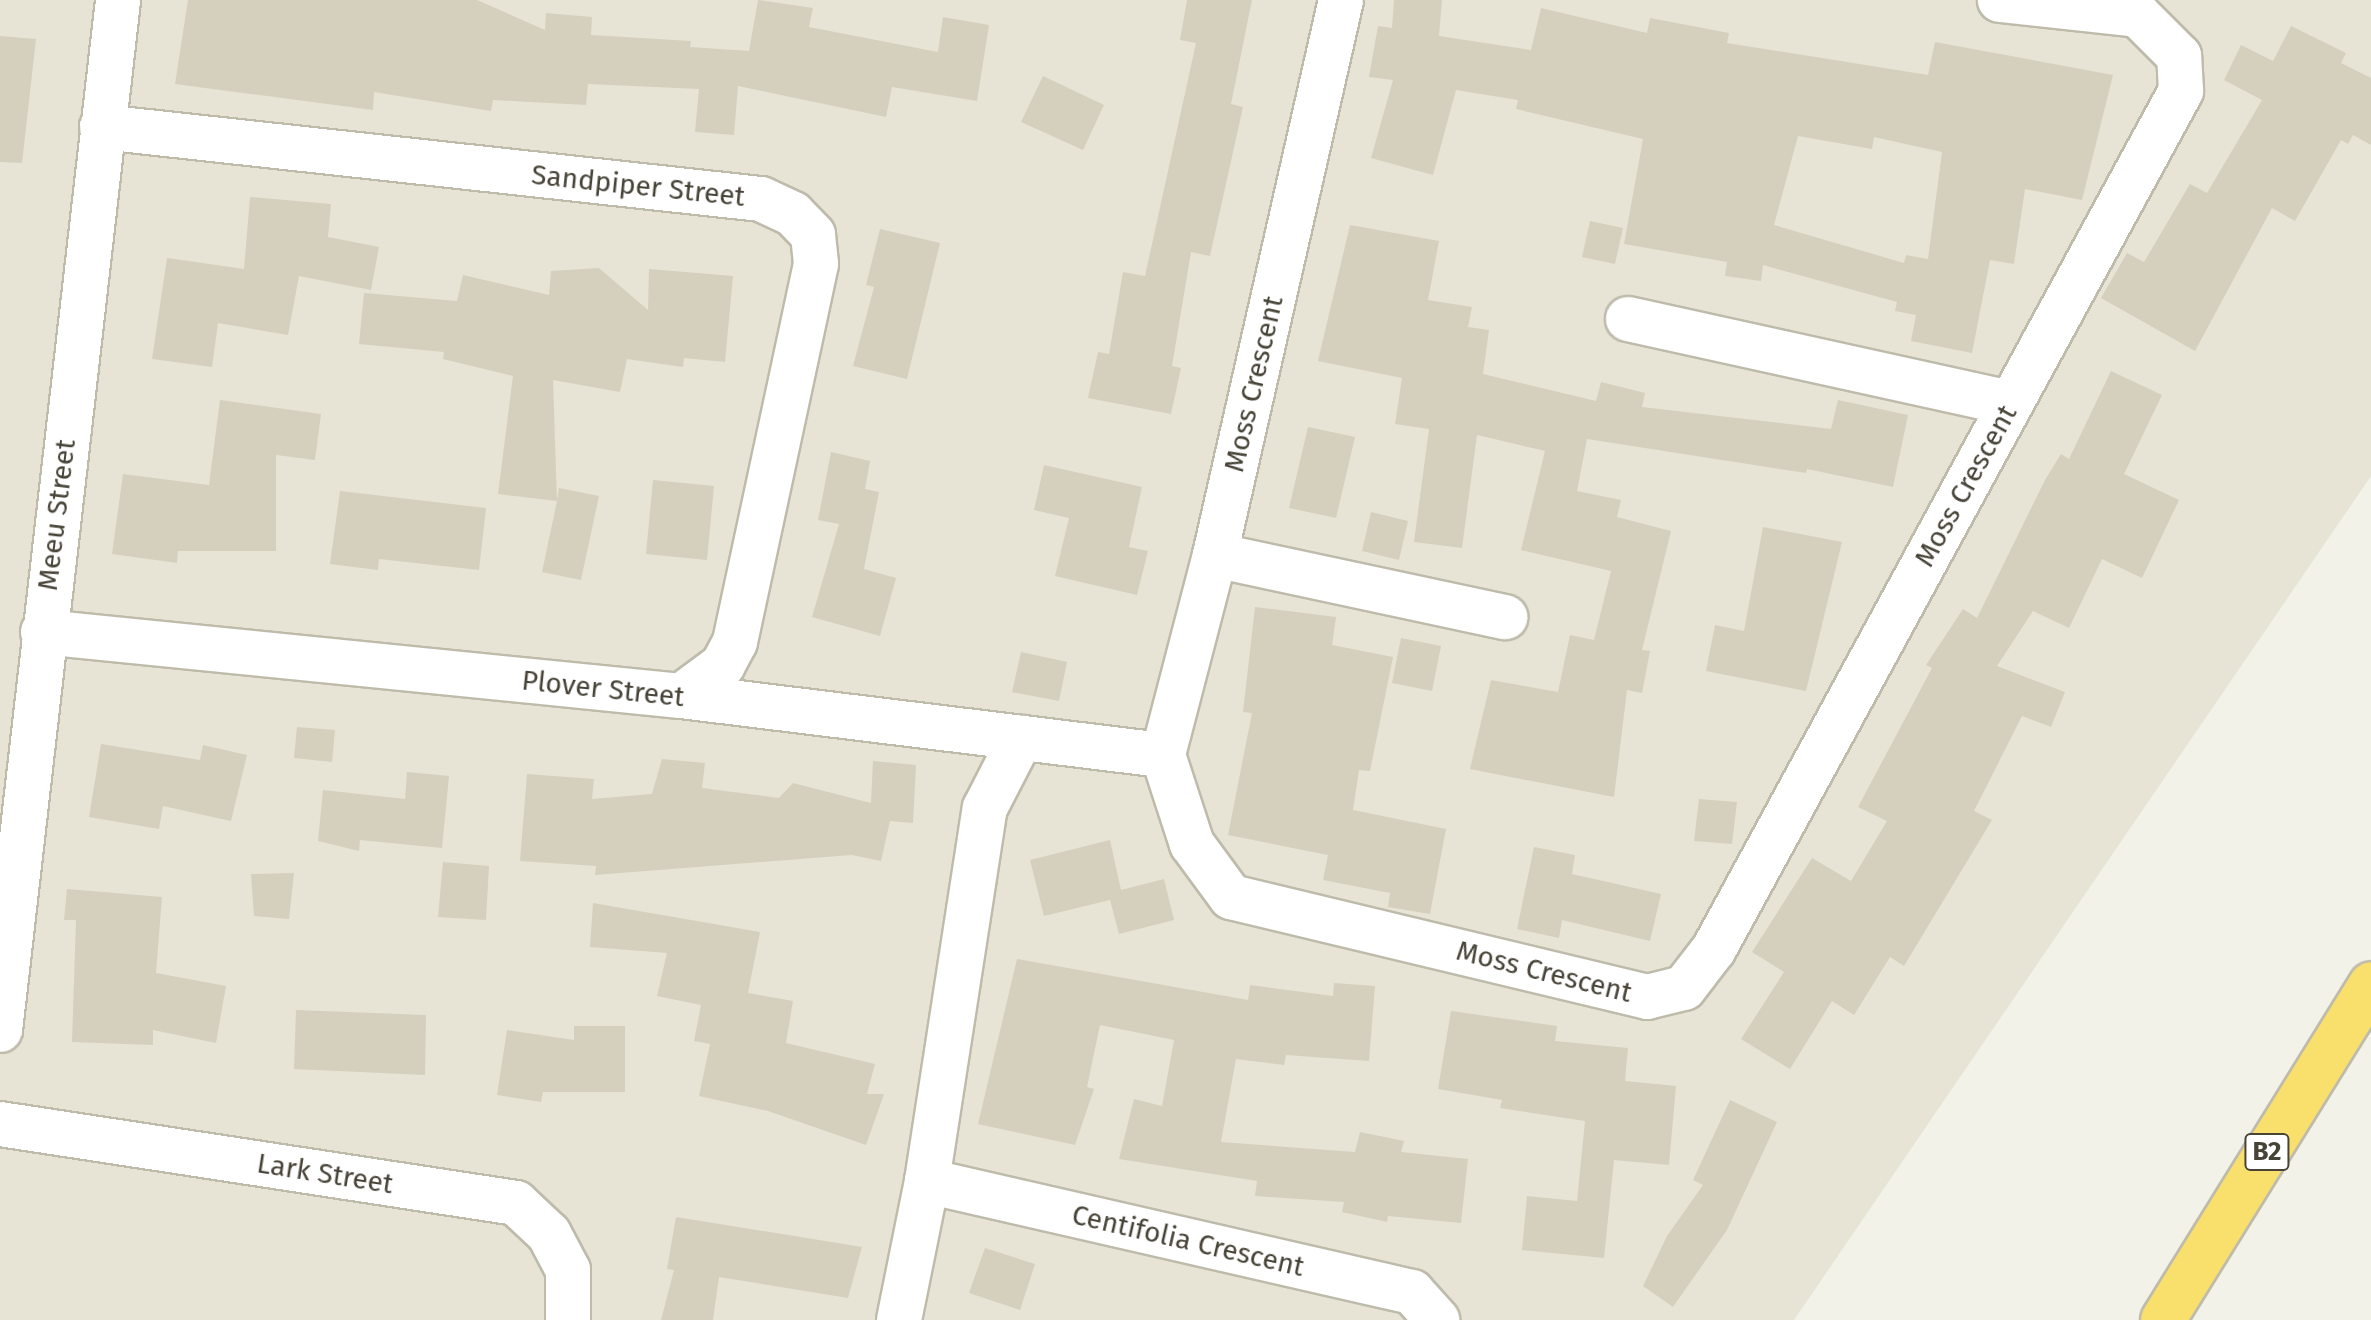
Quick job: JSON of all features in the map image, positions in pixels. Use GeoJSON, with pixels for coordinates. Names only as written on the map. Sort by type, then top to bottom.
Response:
{"type":"FeatureCollection","features":[{"type":"Feature","properties":{"kind":"highway","name":"B2"},"geometry":{"type":"LineString","coordinates":[[2163,1320],[2371,984]]}},
{"type":"Feature","properties":{"kind":"highway","name":"B2"},"geometry":{"type":"LineString","coordinates":[[2194,1320],[2371,1033]]}},
{"type":"Feature","properties":{"kind":"street","name":"Meeu Street"},"geometry":{"type":"LineString","coordinates":[[0,1030],[43,632],[118,0]]}},
{"type":"Feature","properties":{"kind":"street","name":"Moss Crescent"},"geometry":{"type":"LineString","coordinates":[[1341,0],[1215,555],[1163,755],[1192,844],[1231,897],[1647,997],[1684,988],[1714,949],[2181,91],[2179,56],[2138,15],[2000,0]]}},
{"type":"Feature","properties":{"kind":"street","name":"Sandpiper Street"},"geometry":{"type":"LineString","coordinates":[[102,127],[761,199],[793,214],[813,235],[816,264],[735,642],[723,665],[681,696]]}},
{"type":"Feature","properties":{"kind":"street"},"geometry":{"type":"LineString","coordinates":[[1628,319],[2010,403]]}},
{"type":"Feature","properties":{"kind":"street"},"geometry":{"type":"LineString","coordinates":[[1215,555],[1505,617]]}},
{"type":"Feature","properties":{"kind":"street","name":"Plover Street"},"geometry":{"type":"LineString","coordinates":[[43,632],[681,696],[1163,755]]}},
{"type":"Feature","properties":{"kind":"street"},"geometry":{"type":"LineString","coordinates":[[899,1320],[927,1181],[985,808],[1021,738]]}},
{"type":"Feature","properties":{"kind":"street","name":"Lark Street"},"geometry":{"type":"LineString","coordinates":[[0,1124],[516,1203],[549,1234],[568,1270],[568,1320]]}},
{"type":"Feature","properties":{"kind":"street","name":"Centifolia Crescent"},"geometry":{"type":"LineString","coordinates":[[927,1181],[1412,1292],[1437,1320]]}},
{"type":"Feature","properties":{"kind":"shaded area"},"geometry":{"type":"Polygon","coordinates":[[[0,0],[2371,0],[2371,476],[1794,1320],[0,1320],[0,0]]]}},
{"type":"Feature","properties":{"kind":"building"},"geometry":{"type":"Polygon","coordinates":[[[188,0],[477,0],[545,30],[546,13],[592,17],[591,35],[691,41],[690,47],[749,51],[758,0],[813,8],[809,27],[938,52],[943,17],[989,25],[977,101],[892,87],[886,117],[738,86],[734,135],[695,132],[699,89],[588,84],[586,105],[493,100],[491,111],[374,92],[373,110],[175,84],[188,0]]]}},
{"type":"Feature","properties":{"kind":"building"},"geometry":{"type":"Polygon","coordinates":[[[1187,0],[1252,0],[1231,104],[1243,107],[1210,256],[1191,252],[1172,366],[1181,368],[1171,414],[1088,398],[1098,352],[1109,354],[1123,272],[1145,276],[1196,43],[1180,40],[1187,0]]]}},
{"type":"Feature","properties":{"kind":"building"},"geometry":{"type":"Polygon","coordinates":[[[1394,0],[1442,0],[1439,36],[1531,50],[1541,8],[1647,33],[1650,18],[1729,33],[1727,43],[1928,75],[1935,42],[2113,75],[2082,200],[2025,189],[2014,264],[1990,260],[1972,353],[1911,341],[1916,315],[1895,311],[1897,302],[1763,265],[1761,281],[1725,276],[1727,262],[1624,244],[1643,139],[1516,109],[1518,100],[1456,90],[1433,175],[1371,158],[1393,80],[1369,77],[1378,26],[1392,28],[1394,0]],[[1798,136],[1774,225],[1904,263],[1906,255],[1928,259],[1942,152],[1874,137],[1872,149],[1798,136]]]}},
{"type":"Feature","properties":{"kind":"building"},"geometry":{"type":"Polygon","coordinates":[[[2291,26],[2346,53],[2341,63],[2371,78],[2371,145],[2353,135],[2348,144],[2341,140],[2295,221],[2272,208],[2195,351],[2101,298],[2127,253],[2144,262],[2190,184],[2207,193],[2262,100],[2224,80],[2241,45],[2273,61],[2291,26]]]}},
{"type":"Feature","properties":{"kind":"building"},"geometry":{"type":"Polygon","coordinates":[[[0,36],[36,39],[22,163],[0,162],[0,36]]]}},
{"type":"Feature","properties":{"kind":"building"},"geometry":{"type":"Polygon","coordinates":[[[1043,76],[1104,105],[1083,150],[1021,122],[1043,76]]]}},
{"type":"Feature","properties":{"kind":"building"},"geometry":{"type":"Polygon","coordinates":[[[250,197],[331,204],[328,237],[379,247],[371,290],[299,276],[288,335],[218,323],[212,367],[152,359],[167,258],[244,269],[250,197]]]}},
{"type":"Feature","properties":{"kind":"building"},"geometry":{"type":"Polygon","coordinates":[[[1590,221],[1623,228],[1615,264],[1582,257],[1590,221]]]}},
{"type":"Feature","properties":{"kind":"building"},"geometry":{"type":"Polygon","coordinates":[[[1350,225],[1439,241],[1428,300],[1472,307],[1468,327],[1489,330],[1483,374],[1596,401],[1601,382],[1645,393],[1642,407],[1831,429],[1838,400],[1908,415],[1893,487],[1807,469],[1806,473],[1587,439],[1577,491],[1621,500],[1617,517],[1671,531],[1642,650],[1650,651],[1642,693],[1627,690],[1614,797],[1470,769],[1491,680],[1558,692],[1570,635],[1594,640],[1611,571],[1521,550],[1545,451],[1477,435],[1462,548],[1414,542],[1429,429],[1395,424],[1402,378],[1318,361],[1350,225]]]}},
{"type":"Feature","properties":{"kind":"building"},"geometry":{"type":"Polygon","coordinates":[[[880,229],[940,243],[907,379],[853,366],[874,287],[866,285],[880,229]]]}},
{"type":"Feature","properties":{"kind":"building"},"geometry":{"type":"Polygon","coordinates":[[[599,268],[648,310],[649,269],[733,276],[725,362],[684,358],[683,367],[627,359],[620,392],[553,380],[557,501],[498,494],[513,376],[443,359],[444,352],[359,344],[364,293],[457,301],[463,275],[549,295],[551,271],[599,268]]]}},
{"type":"Feature","properties":{"kind":"building"},"geometry":{"type":"Polygon","coordinates":[[[2111,371],[2162,395],[2124,474],[2179,500],[2142,578],[2102,559],[2069,628],[2033,611],[1997,666],[2065,692],[2051,727],[2022,716],[1974,811],[1992,820],[1904,966],[1890,957],[1854,1015],[1832,1001],[1790,1069],[1741,1039],[1784,972],[1752,952],[1812,858],[1851,881],[1887,821],[1858,807],[1932,668],[1926,665],[1963,609],[1977,618],[2045,480],[2061,454],[2069,459],[2111,371]]]}},
{"type":"Feature","properties":{"kind":"building"},"geometry":{"type":"Polygon","coordinates":[[[220,400],[321,414],[315,460],[276,455],[276,551],[178,551],[177,563],[112,554],[123,474],[209,485],[220,400]]]}},
{"type":"Feature","properties":{"kind":"building"},"geometry":{"type":"Polygon","coordinates":[[[1308,427],[1355,437],[1336,518],[1289,508],[1308,427]]]}},
{"type":"Feature","properties":{"kind":"building"},"geometry":{"type":"Polygon","coordinates":[[[831,452],[870,461],[865,489],[879,492],[864,569],[896,578],[880,636],[812,617],[839,524],[818,520],[831,452]]]}},
{"type":"Feature","properties":{"kind":"building"},"geometry":{"type":"Polygon","coordinates":[[[1044,465],[1142,487],[1129,547],[1148,551],[1137,595],[1055,576],[1069,518],[1034,510],[1044,465]]]}},
{"type":"Feature","properties":{"kind":"building"},"geometry":{"type":"Polygon","coordinates":[[[653,480],[714,486],[707,560],[646,554],[653,480]]]}},
{"type":"Feature","properties":{"kind":"building"},"geometry":{"type":"Polygon","coordinates":[[[559,488],[599,496],[581,580],[542,572],[559,488]]]}},
{"type":"Feature","properties":{"kind":"building"},"geometry":{"type":"Polygon","coordinates":[[[340,491],[486,508],[479,570],[379,559],[378,570],[330,564],[340,491]]]}},
{"type":"Feature","properties":{"kind":"building"},"geometry":{"type":"Polygon","coordinates":[[[1371,512],[1408,521],[1399,560],[1362,551],[1371,512]]]}},
{"type":"Feature","properties":{"kind":"building"},"geometry":{"type":"Polygon","coordinates":[[[1763,527],[1842,542],[1806,691],[1706,671],[1715,625],[1744,631],[1763,527]]]}},
{"type":"Feature","properties":{"kind":"building"},"geometry":{"type":"Polygon","coordinates":[[[1255,607],[1336,617],[1332,645],[1393,657],[1370,771],[1359,770],[1353,810],[1446,829],[1430,914],[1388,907],[1390,893],[1323,880],[1328,855],[1228,835],[1252,713],[1243,712],[1255,607]]]}},
{"type":"Feature","properties":{"kind":"building"},"geometry":{"type":"Polygon","coordinates":[[[1401,638],[1441,646],[1432,691],[1392,683],[1401,638]]]}},
{"type":"Feature","properties":{"kind":"building"},"geometry":{"type":"Polygon","coordinates":[[[1021,652],[1067,662],[1059,701],[1012,692],[1021,652]]]}},
{"type":"Feature","properties":{"kind":"building"},"geometry":{"type":"Polygon","coordinates":[[[297,727],[335,730],[332,762],[294,758],[297,727]]]}},
{"type":"Feature","properties":{"kind":"building"},"geometry":{"type":"Polygon","coordinates":[[[101,744],[200,760],[203,745],[247,755],[231,821],[163,806],[159,829],[89,817],[101,744]]]}},
{"type":"Feature","properties":{"kind":"building"},"geometry":{"type":"Polygon","coordinates":[[[662,759],[705,763],[702,788],[779,798],[793,783],[871,803],[873,761],[916,765],[913,823],[890,821],[881,861],[852,855],[595,875],[596,866],[520,861],[527,774],[594,779],[592,799],[652,794],[662,759]]]}},
{"type":"Feature","properties":{"kind":"building"},"geometry":{"type":"Polygon","coordinates":[[[407,772],[449,776],[442,848],[360,840],[359,851],[318,841],[323,790],[405,799],[407,772]]]}},
{"type":"Feature","properties":{"kind":"building"},"geometry":{"type":"Polygon","coordinates":[[[1699,799],[1737,802],[1732,844],[1694,841],[1699,799]]]}},
{"type":"Feature","properties":{"kind":"building"},"geometry":{"type":"Polygon","coordinates":[[[1110,840],[1121,890],[1164,879],[1174,920],[1119,934],[1110,900],[1044,916],[1030,860],[1110,840]]]}},
{"type":"Feature","properties":{"kind":"building"},"geometry":{"type":"Polygon","coordinates":[[[1534,847],[1575,855],[1572,874],[1661,894],[1650,941],[1562,920],[1559,938],[1517,929],[1534,847]]]}},
{"type":"Feature","properties":{"kind":"building"},"geometry":{"type":"Polygon","coordinates":[[[443,862],[489,866],[486,920],[438,917],[443,862]]]}},
{"type":"Feature","properties":{"kind":"building"},"geometry":{"type":"Polygon","coordinates":[[[294,873],[289,919],[254,916],[251,874],[294,873]]]}},
{"type":"Feature","properties":{"kind":"building"},"geometry":{"type":"Polygon","coordinates":[[[67,889],[162,897],[156,973],[226,986],[216,1043],[153,1030],[153,1045],[72,1042],[76,920],[64,920],[67,889]]]}},
{"type":"Feature","properties":{"kind":"building"},"geometry":{"type":"Polygon","coordinates":[[[593,903],[760,932],[748,993],[793,1001],[786,1043],[875,1064],[867,1094],[884,1094],[866,1145],[768,1111],[699,1096],[710,1044],[694,1041],[701,1005],[657,996],[667,953],[590,947],[593,903]]]}},
{"type":"Feature","properties":{"kind":"building"},"geometry":{"type":"Polygon","coordinates":[[[1017,959],[1248,1000],[1250,985],[1333,996],[1334,983],[1375,986],[1369,1061],[1286,1055],[1284,1065],[1236,1059],[1221,1142],[1355,1152],[1360,1132],[1404,1141],[1401,1152],[1468,1159],[1461,1223],[1388,1216],[1387,1222],[1342,1212],[1344,1202],[1255,1196],[1257,1181],[1119,1159],[1134,1099],[1162,1106],[1174,1040],[1100,1025],[1087,1087],[1094,1089],[1075,1145],[978,1124],[1017,959]]]}},
{"type":"Feature","properties":{"kind":"building"},"geometry":{"type":"Polygon","coordinates":[[[296,1010],[426,1015],[425,1075],[294,1069],[296,1010]]]}},
{"type":"Feature","properties":{"kind":"building"},"geometry":{"type":"Polygon","coordinates":[[[1451,1011],[1557,1026],[1555,1041],[1628,1048],[1625,1081],[1676,1086],[1669,1165],[1614,1160],[1604,1258],[1522,1250],[1527,1196],[1577,1201],[1585,1121],[1500,1108],[1502,1100],[1438,1089],[1451,1011]]]}},
{"type":"Feature","properties":{"kind":"building"},"geometry":{"type":"Polygon","coordinates":[[[574,1026],[625,1026],[625,1092],[543,1092],[541,1102],[497,1095],[507,1030],[574,1040],[574,1026]]]}},
{"type":"Feature","properties":{"kind":"building"},"geometry":{"type":"Polygon","coordinates":[[[1730,1100],[1777,1122],[1727,1230],[1673,1307],[1643,1286],[1667,1236],[1703,1185],[1693,1180],[1730,1100]]]}},
{"type":"Feature","properties":{"kind":"building"},"geometry":{"type":"Polygon","coordinates":[[[676,1217],[862,1247],[848,1298],[719,1277],[713,1320],[661,1320],[674,1270],[667,1269],[676,1217]]]}},
{"type":"Feature","properties":{"kind":"building"},"geometry":{"type":"Polygon","coordinates":[[[985,1248],[1035,1264],[1020,1310],[969,1293],[985,1248]]]}}]}
